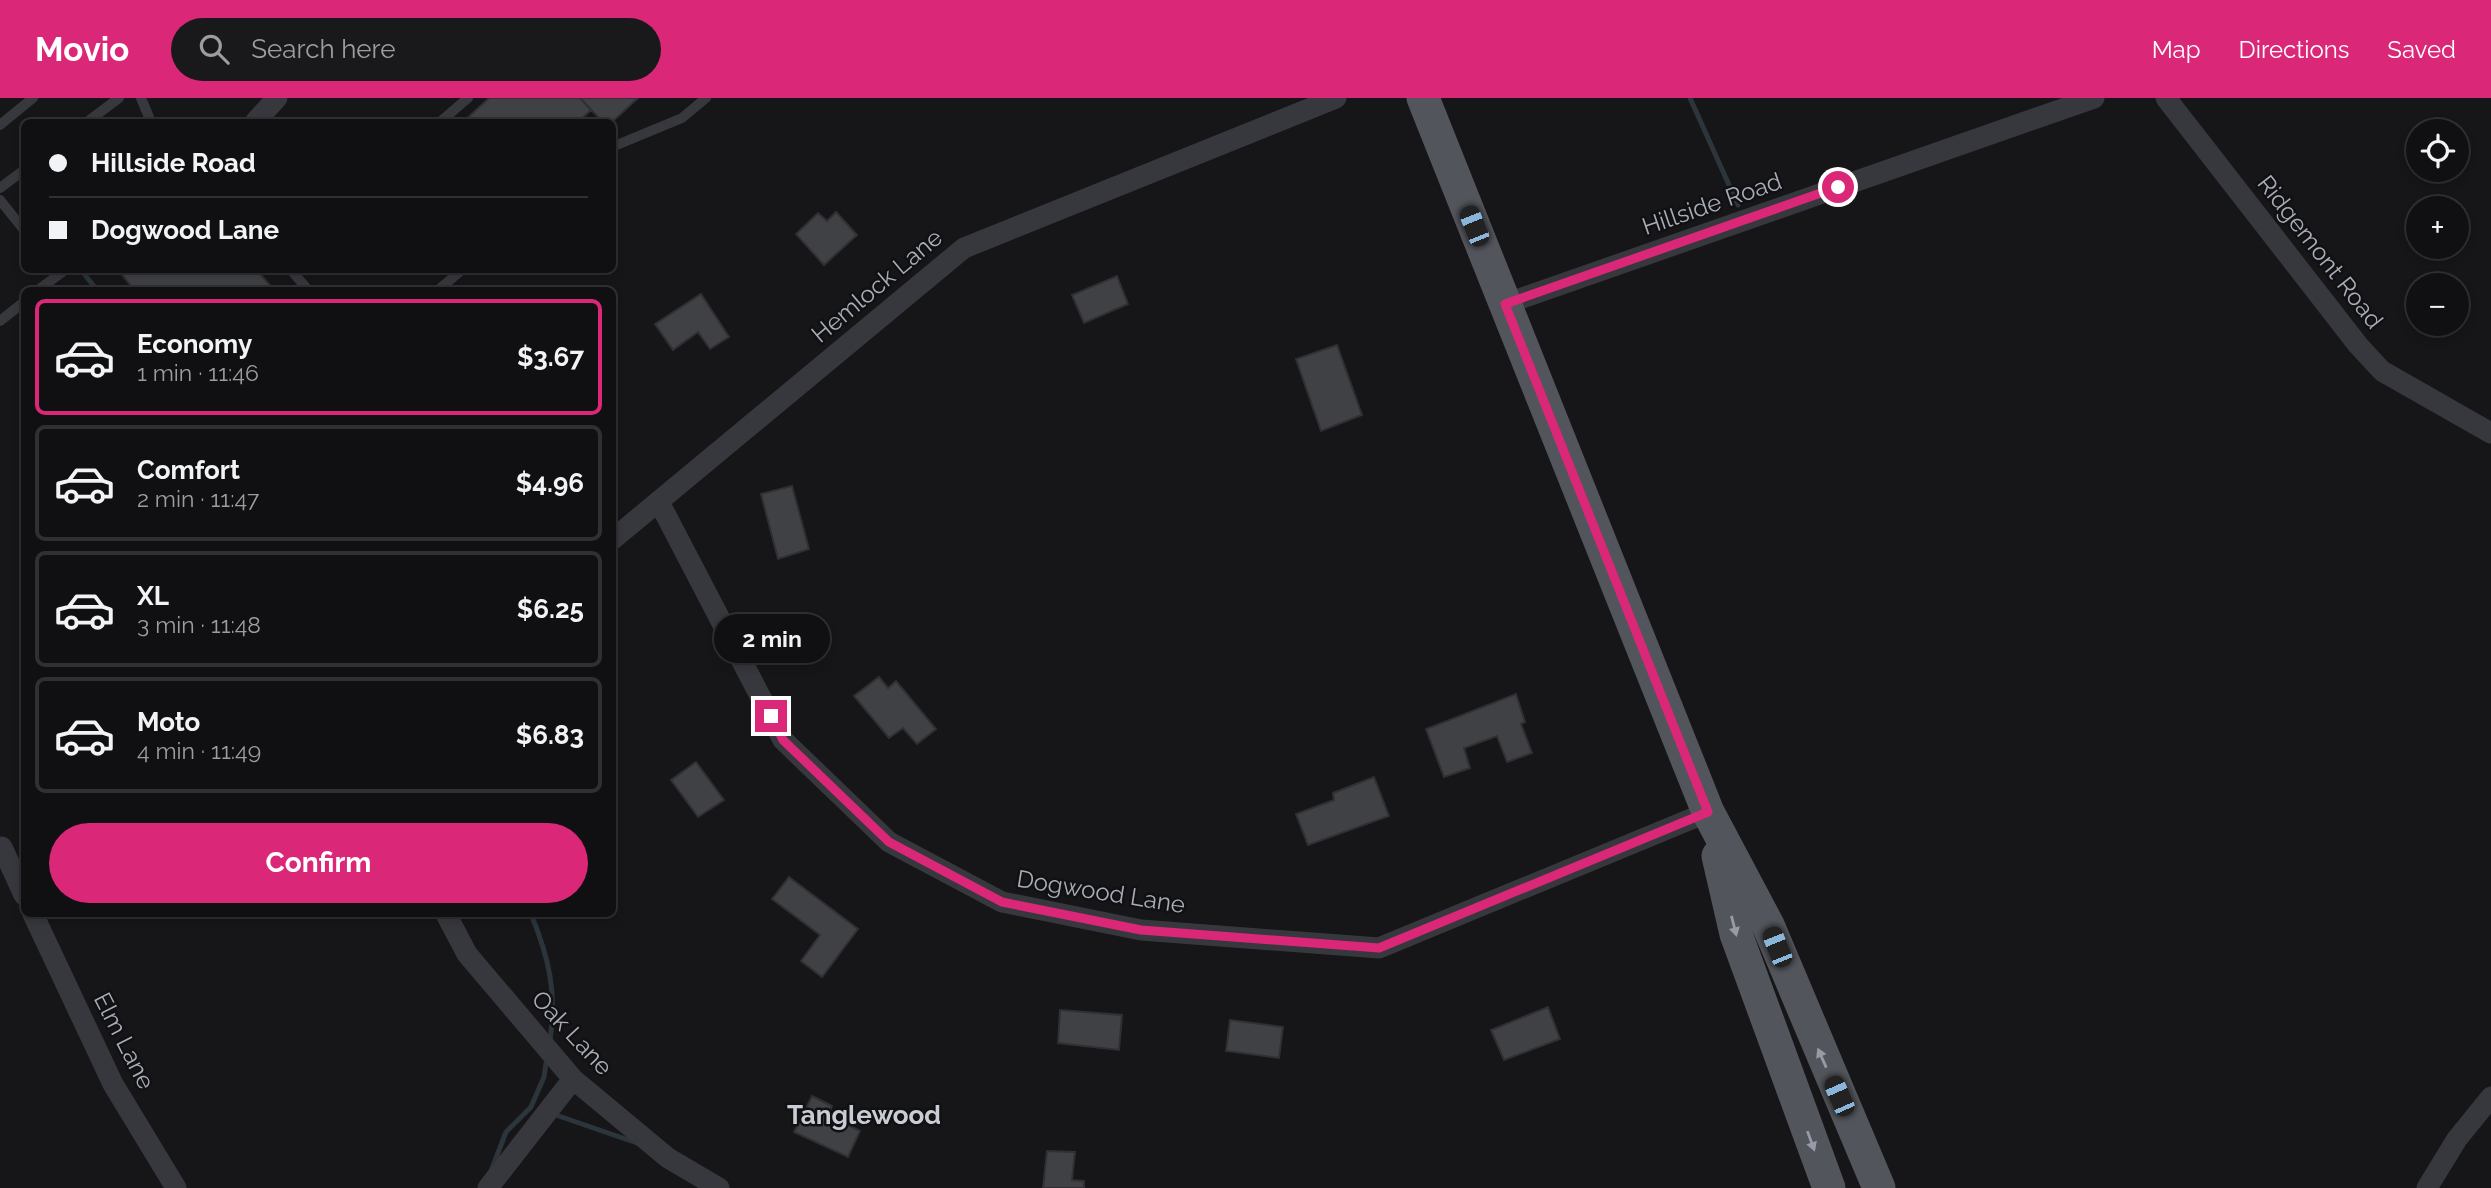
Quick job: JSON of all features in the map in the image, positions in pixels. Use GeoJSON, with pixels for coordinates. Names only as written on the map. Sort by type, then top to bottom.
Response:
{"type":"FeatureCollection","features":[{"type":"Feature","properties":{"kind":"main road"},"geometry":{"type":"LineString","coordinates":[[1423,98],[1708,812],[1768,925],[1879,1188]]}},
{"type":"Feature","properties":{"kind":"main road"},"geometry":{"type":"LineString","coordinates":[[1708,812],[1736,934],[1829,1188]]}},
{"type":"Feature","properties":{"kind":"street"},"geometry":{"type":"LineString","coordinates":[[258,119],[277,98]]}},
{"type":"Feature","properties":{"kind":"street","name":"Hemlock Lane"},"geometry":{"type":"LineString","coordinates":[[616,537],[964,248],[1336,98]]}},
{"type":"Feature","properties":{"kind":"street","name":"Hillside Road"},"geometry":{"type":"LineString","coordinates":[[1505,304],[2094,98]]}},
{"type":"Feature","properties":{"kind":"street","name":"Ridgemont Road"},"geometry":{"type":"LineString","coordinates":[[2166,98],[2358,345],[2382,371],[2491,433]]}},
{"type":"Feature","properties":{"kind":"street","name":"Dogwood Lane"},"geometry":{"type":"LineString","coordinates":[[659,502],[783,740],[889,842],[1002,902],[1141,930],[1379,948],[1708,812]]}},
{"type":"Feature","properties":{"kind":"street"},"geometry":{"type":"LineString","coordinates":[[2,847],[21,888]]}},
{"type":"Feature","properties":{"kind":"street","name":"Elm Lane"},"geometry":{"type":"LineString","coordinates":[[34,917],[113,1084],[176,1188]]}},
{"type":"Feature","properties":{"kind":"street","name":"Oak Lane"},"geometry":{"type":"LineString","coordinates":[[448,917],[467,954],[573,1079],[668,1158],[719,1188]]}},
{"type":"Feature","properties":{"kind":"street"},"geometry":{"type":"LineString","coordinates":[[488,1188],[573,1079]]}},
{"type":"Feature","properties":{"kind":"street"},"geometry":{"type":"LineString","coordinates":[[2427,1188],[2457,1139],[2491,1097]]}},
{"type":"Feature","properties":{"kind":"lane"},"geometry":{"type":"LineString","coordinates":[[0,125],[33,98]]}},
{"type":"Feature","properties":{"kind":"lane"},"geometry":{"type":"LineString","coordinates":[[91,119],[119,98]]}},
{"type":"Feature","properties":{"kind":"lane"},"geometry":{"type":"LineString","coordinates":[[141,98],[150,119]]}},
{"type":"Feature","properties":{"kind":"lane"},"geometry":{"type":"LineString","coordinates":[[444,119],[468,98]]}},
{"type":"Feature","properties":{"kind":"lane"},"geometry":{"type":"LineString","coordinates":[[616,145],[682,118],[706,98]]}},
{"type":"Feature","properties":{"kind":"lane"},"geometry":{"type":"LineString","coordinates":[[0,188],[21,172]]}},
{"type":"Feature","properties":{"kind":"lane"},"geometry":{"type":"LineString","coordinates":[[0,200],[21,226]]}},
{"type":"Feature","properties":{"kind":"lane"},"geometry":{"type":"LineString","coordinates":[[47,273],[51,281]]}},
{"type":"Feature","properties":{"kind":"lane"},"geometry":{"type":"LineString","coordinates":[[42,287],[61,273]]}},
{"type":"Feature","properties":{"kind":"lane"},"geometry":{"type":"LineString","coordinates":[[294,273],[305,287]]}},
{"type":"Feature","properties":{"kind":"lane"},"geometry":{"type":"LineString","coordinates":[[442,287],[458,273]]}},
{"type":"Feature","properties":{"kind":"lane"},"geometry":{"type":"LineString","coordinates":[[0,321],[21,304]]}},
{"type":"Feature","properties":{"kind":"building"},"geometry":{"type":"Polygon","coordinates":[[[489,98],[580,98],[591,110],[581,119],[466,119],[489,98]]]}},
{"type":"Feature","properties":{"kind":"building"},"geometry":{"type":"Polygon","coordinates":[[[580,98],[638,98],[615,119],[600,119],[580,98]]]}},
{"type":"Feature","properties":{"kind":"building"},"geometry":{"type":"Polygon","coordinates":[[[836,212],[857,235],[824,265],[796,234],[818,213],[827,221],[836,212]]]}},
{"type":"Feature","properties":{"kind":"building"},"geometry":{"type":"Polygon","coordinates":[[[120,273],[260,273],[271,287],[132,287],[120,273]]]}},
{"type":"Feature","properties":{"kind":"building"},"geometry":{"type":"Polygon","coordinates":[[[1117,276],[1128,304],[1084,323],[1072,295],[1117,276]]]}},
{"type":"Feature","properties":{"kind":"building"},"geometry":{"type":"Polygon","coordinates":[[[701,294],[729,337],[710,349],[698,332],[673,350],[655,324],[701,294]]]}},
{"type":"Feature","properties":{"kind":"building"},"geometry":{"type":"Polygon","coordinates":[[[1337,345],[1362,415],[1321,431],[1296,359],[1337,345]]]}},
{"type":"Feature","properties":{"kind":"building"},"geometry":{"type":"Polygon","coordinates":[[[792,486],[809,549],[778,559],[761,494],[792,486]]]}},
{"type":"Feature","properties":{"kind":"building"},"geometry":{"type":"Polygon","coordinates":[[[879,677],[888,688],[896,681],[936,729],[917,744],[903,728],[889,738],[854,696],[879,677]]]}},
{"type":"Feature","properties":{"kind":"building"},"geometry":{"type":"Polygon","coordinates":[[[1516,694],[1525,722],[1521,724],[1532,753],[1507,762],[1497,736],[1464,748],[1470,768],[1444,777],[1426,729],[1516,694]]]}},
{"type":"Feature","properties":{"kind":"building"},"geometry":{"type":"Polygon","coordinates":[[[696,762],[724,800],[698,817],[671,780],[696,762]]]}},
{"type":"Feature","properties":{"kind":"building"},"geometry":{"type":"Polygon","coordinates":[[[1374,777],[1389,816],[1308,845],[1296,814],[1334,800],[1333,793],[1374,777]]]}},
{"type":"Feature","properties":{"kind":"building"},"geometry":{"type":"Polygon","coordinates":[[[789,877],[858,929],[822,977],[801,961],[820,935],[772,899],[789,877]]]}},
{"type":"Feature","properties":{"kind":"building"},"geometry":{"type":"Polygon","coordinates":[[[1548,1007],[1560,1039],[1504,1060],[1491,1030],[1548,1007]]]}},
{"type":"Feature","properties":{"kind":"building"},"geometry":{"type":"Polygon","coordinates":[[[1060,1010],[1122,1015],[1119,1050],[1058,1043],[1060,1010]]]}},
{"type":"Feature","properties":{"kind":"building"},"geometry":{"type":"Polygon","coordinates":[[[1230,1020],[1283,1027],[1279,1058],[1226,1051],[1230,1020]]]}},
{"type":"Feature","properties":{"kind":"building"},"geometry":{"type":"Polygon","coordinates":[[[812,1096],[832,1106],[828,1115],[860,1131],[848,1157],[794,1132],[812,1096]]]}},
{"type":"Feature","properties":{"kind":"building"},"geometry":{"type":"Polygon","coordinates":[[[1047,1151],[1075,1152],[1072,1180],[1084,1181],[1084,1188],[1043,1188],[1047,1151]]]}},
{"type":"Feature","properties":{"kind":"waterway"},"geometry":{"type":"LineString","coordinates":[[1690,98],[1738,205]]}},
{"type":"Feature","properties":{"kind":"waterway"},"geometry":{"type":"LineString","coordinates":[[83,273],[95,287]]}},
{"type":"Feature","properties":{"kind":"waterway"},"geometry":{"type":"LineString","coordinates":[[532,917],[550,975],[553,1006],[550,1040]]}},
{"type":"Feature","properties":{"kind":"waterway"},"geometry":{"type":"LineString","coordinates":[[491,1171],[506,1132],[531,1107],[544,1077],[547,1057]]}},
{"type":"Feature","properties":{"kind":"waterway"},"geometry":{"type":"LineString","coordinates":[[553,1114],[637,1143]]}},
{"type":"Feature","properties":{"kind":"district","name":"Tanglewood"},"geometry":{"type":"Point","coordinates":[864,1115]}},
{"type":"Feature","properties":{"kind":"route"},"geometry":{"type":"LineString","coordinates":[[771,716],[783,740],[889,842],[1002,902],[1141,930],[1379,948],[1708,812],[1505,304],[1838,187]]}}]}
